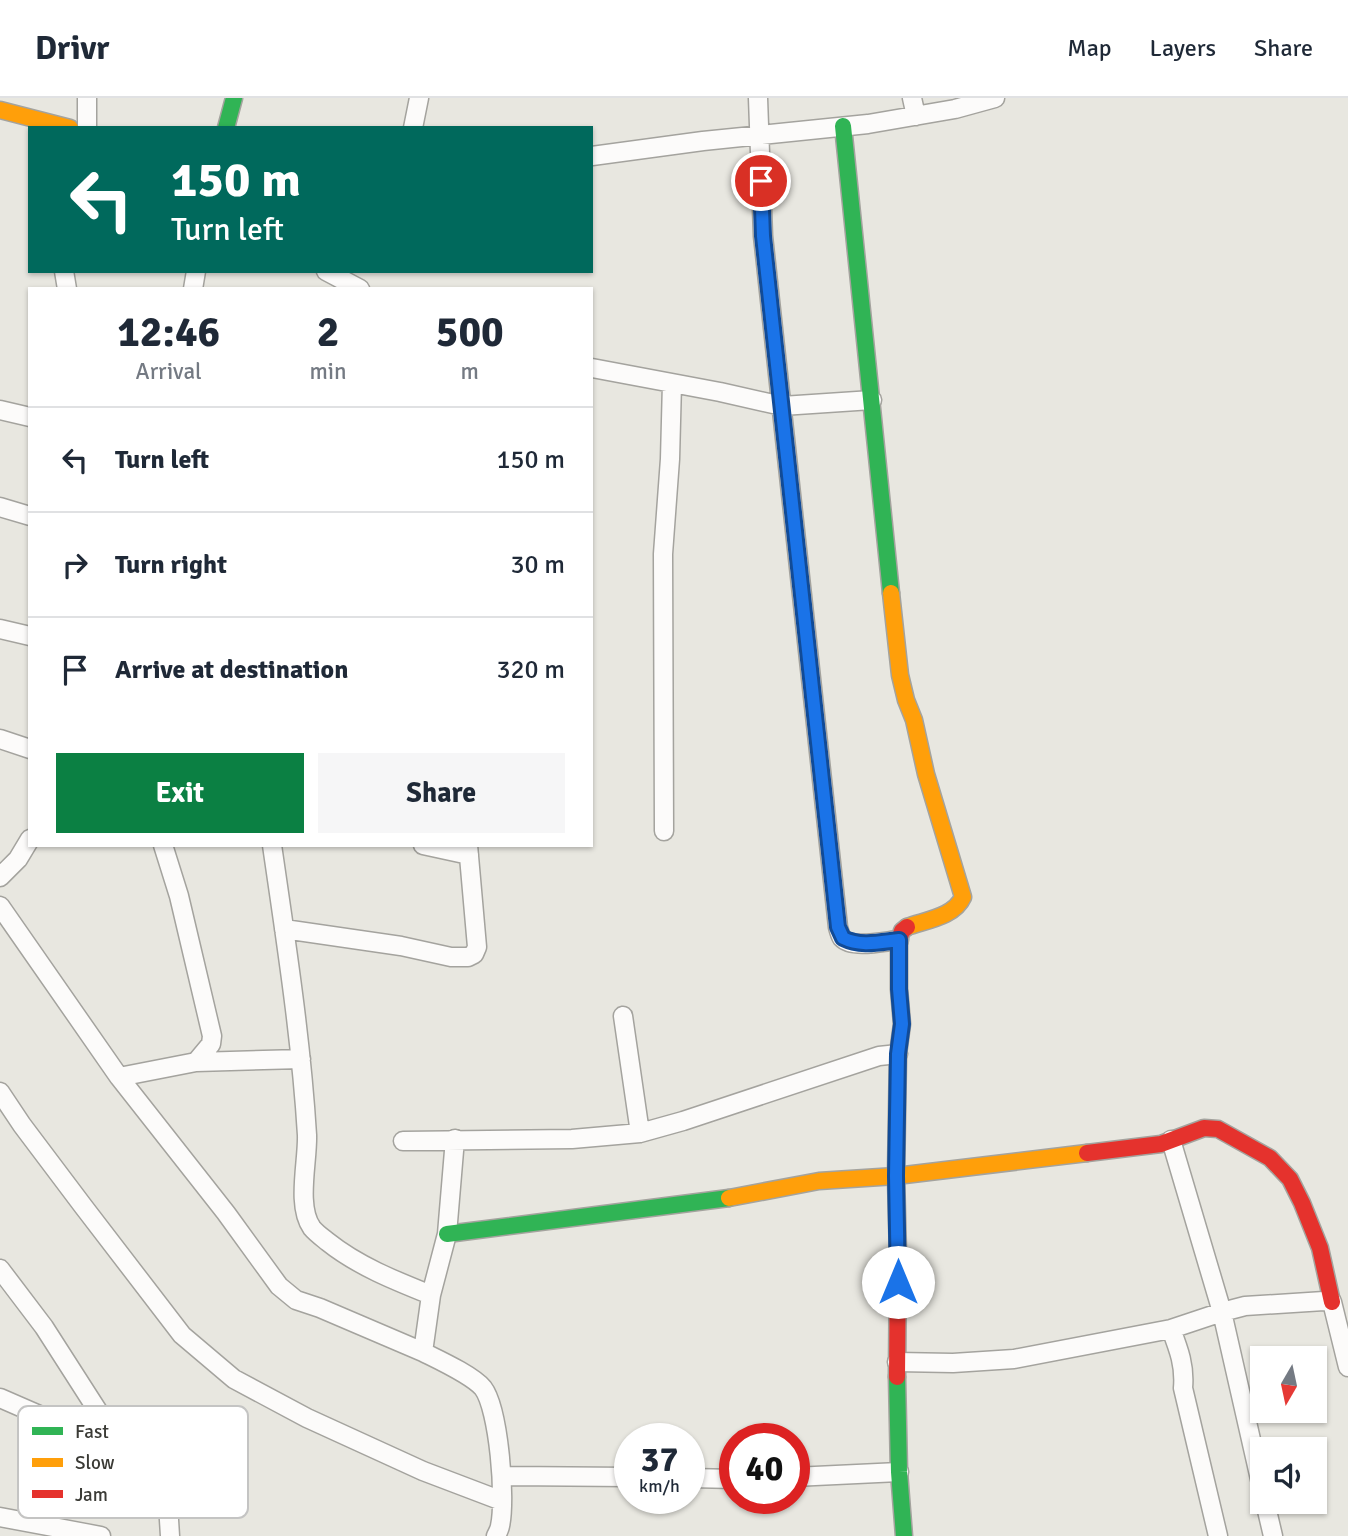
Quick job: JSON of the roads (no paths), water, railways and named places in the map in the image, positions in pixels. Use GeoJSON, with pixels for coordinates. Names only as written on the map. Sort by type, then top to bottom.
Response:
{"type":"FeatureCollection","features":[{"type":"Feature","properties":{"kind":"street"},"geometry":{"type":"LineString","coordinates":[[87,98],[87,126]]}},
{"type":"Feature","properties":{"kind":"street"},"geometry":{"type":"LineString","coordinates":[[226,126],[233,98]]}},
{"type":"Feature","properties":{"kind":"street"},"geometry":{"type":"LineString","coordinates":[[413,126],[419,98]]}},
{"type":"Feature","properties":{"kind":"street"},"geometry":{"type":"LineString","coordinates":[[758,98],[763,236],[838,927],[843,938],[850,942],[862,944],[899,940]]}},
{"type":"Feature","properties":{"kind":"street"},"geometry":{"type":"LineString","coordinates":[[593,156],[843,126],[914,107],[955,109],[995,98]]}},
{"type":"Feature","properties":{"kind":"street"},"geometry":{"type":"LineString","coordinates":[[0,110],[62,126]]}},
{"type":"Feature","properties":{"kind":"street"},"geometry":{"type":"LineString","coordinates":[[843,126],[900,675],[962,897],[959,906],[943,915],[907,927],[902,931],[899,940],[902,1024],[898,1054],[896,1176],[897,1362],[904,1536]]}},
{"type":"Feature","properties":{"kind":"street"},"geometry":{"type":"LineString","coordinates":[[331,273],[356,287]]}},
{"type":"Feature","properties":{"kind":"street"},"geometry":{"type":"LineString","coordinates":[[593,368],[720,391],[782,406],[872,400]]}},
{"type":"Feature","properties":{"kind":"street"},"geometry":{"type":"LineString","coordinates":[[664,831],[663,554],[672,383]]}},
{"type":"Feature","properties":{"kind":"street"},"geometry":{"type":"LineString","coordinates":[[0,410],[28,417]]}},
{"type":"Feature","properties":{"kind":"street"},"geometry":{"type":"LineString","coordinates":[[0,507],[28,515]]}},
{"type":"Feature","properties":{"kind":"street"},"geometry":{"type":"LineString","coordinates":[[0,629],[28,636]]}},
{"type":"Feature","properties":{"kind":"street"},"geometry":{"type":"LineString","coordinates":[[0,739],[28,748]]}},
{"type":"Feature","properties":{"kind":"street"},"geometry":{"type":"LineString","coordinates":[[0,877],[18,859],[28,842]]}},
{"type":"Feature","properties":{"kind":"street"},"geometry":{"type":"LineString","coordinates":[[164,847],[179,896],[212,1036],[211,1044],[197,1062]]}},
{"type":"Feature","properties":{"kind":"street"},"geometry":{"type":"LineString","coordinates":[[272,847],[301,1059],[307,1146],[304,1211],[312,1228],[347,1257],[431,1295]]}},
{"type":"Feature","properties":{"kind":"street"},"geometry":{"type":"LineString","coordinates":[[284,929],[401,946],[451,957],[468,957],[474,954],[477,947],[468,850],[441,847]]}},
{"type":"Feature","properties":{"kind":"street"},"geometry":{"type":"LineString","coordinates":[[0,906],[120,1077],[279,1286],[296,1300],[423,1352],[482,1388],[493,1417],[502,1476],[500,1527],[496,1536]]}},
{"type":"Feature","properties":{"kind":"street"},"geometry":{"type":"LineString","coordinates":[[623,1016],[640,1133]]}},
{"type":"Feature","properties":{"kind":"street"},"geometry":{"type":"LineString","coordinates":[[403,1140],[572,1139],[640,1133],[879,1056],[898,1054]]}},
{"type":"Feature","properties":{"kind":"street"},"geometry":{"type":"LineString","coordinates":[[120,1077],[197,1062],[301,1059]]}},
{"type":"Feature","properties":{"kind":"street"},"geometry":{"type":"LineString","coordinates":[[0,1092],[182,1335],[234,1379],[307,1418],[423,1471],[502,1501]]}},
{"type":"Feature","properties":{"kind":"street"},"geometry":{"type":"LineString","coordinates":[[447,1234],[724,1199],[819,1181],[896,1176],[1161,1144],[1204,1128],[1218,1129],[1270,1158],[1290,1179],[1320,1248],[1348,1367]]}},
{"type":"Feature","properties":{"kind":"street"},"geometry":{"type":"LineString","coordinates":[[423,1352],[431,1295],[447,1234],[455,1139]]}},
{"type":"Feature","properties":{"kind":"street"},"geometry":{"type":"LineString","coordinates":[[1171,1140],[1222,1312],[1250,1437]]}},
{"type":"Feature","properties":{"kind":"street"},"geometry":{"type":"LineString","coordinates":[[0,1269],[44,1327],[95,1406]]}},
{"type":"Feature","properties":{"kind":"street"},"geometry":{"type":"LineString","coordinates":[[897,1362],[953,1363],[1014,1359],[1171,1329],[1245,1306],[1302,1301],[1332,1302]]}},
{"type":"Feature","properties":{"kind":"street"},"geometry":{"type":"LineString","coordinates":[[1171,1329],[1182,1358],[1184,1388],[1218,1536]]}},
{"type":"Feature","properties":{"kind":"street"},"geometry":{"type":"LineString","coordinates":[[0,1398],[18,1406]]}},
{"type":"Feature","properties":{"kind":"street"},"geometry":{"type":"LineString","coordinates":[[810,1476],[900,1472]]}},
{"type":"Feature","properties":{"kind":"street"},"geometry":{"type":"LineString","coordinates":[[502,1476],[614,1477]]}},
{"type":"Feature","properties":{"kind":"street"},"geometry":{"type":"LineString","coordinates":[[1268,1514],[1273,1536]]}},
{"type":"Feature","properties":{"kind":"street"},"geometry":{"type":"LineString","coordinates":[[0,1517],[101,1536]]}},
{"type":"Feature","properties":{"kind":"street"},"geometry":{"type":"LineString","coordinates":[[169,1518],[170,1536]]}}]}
